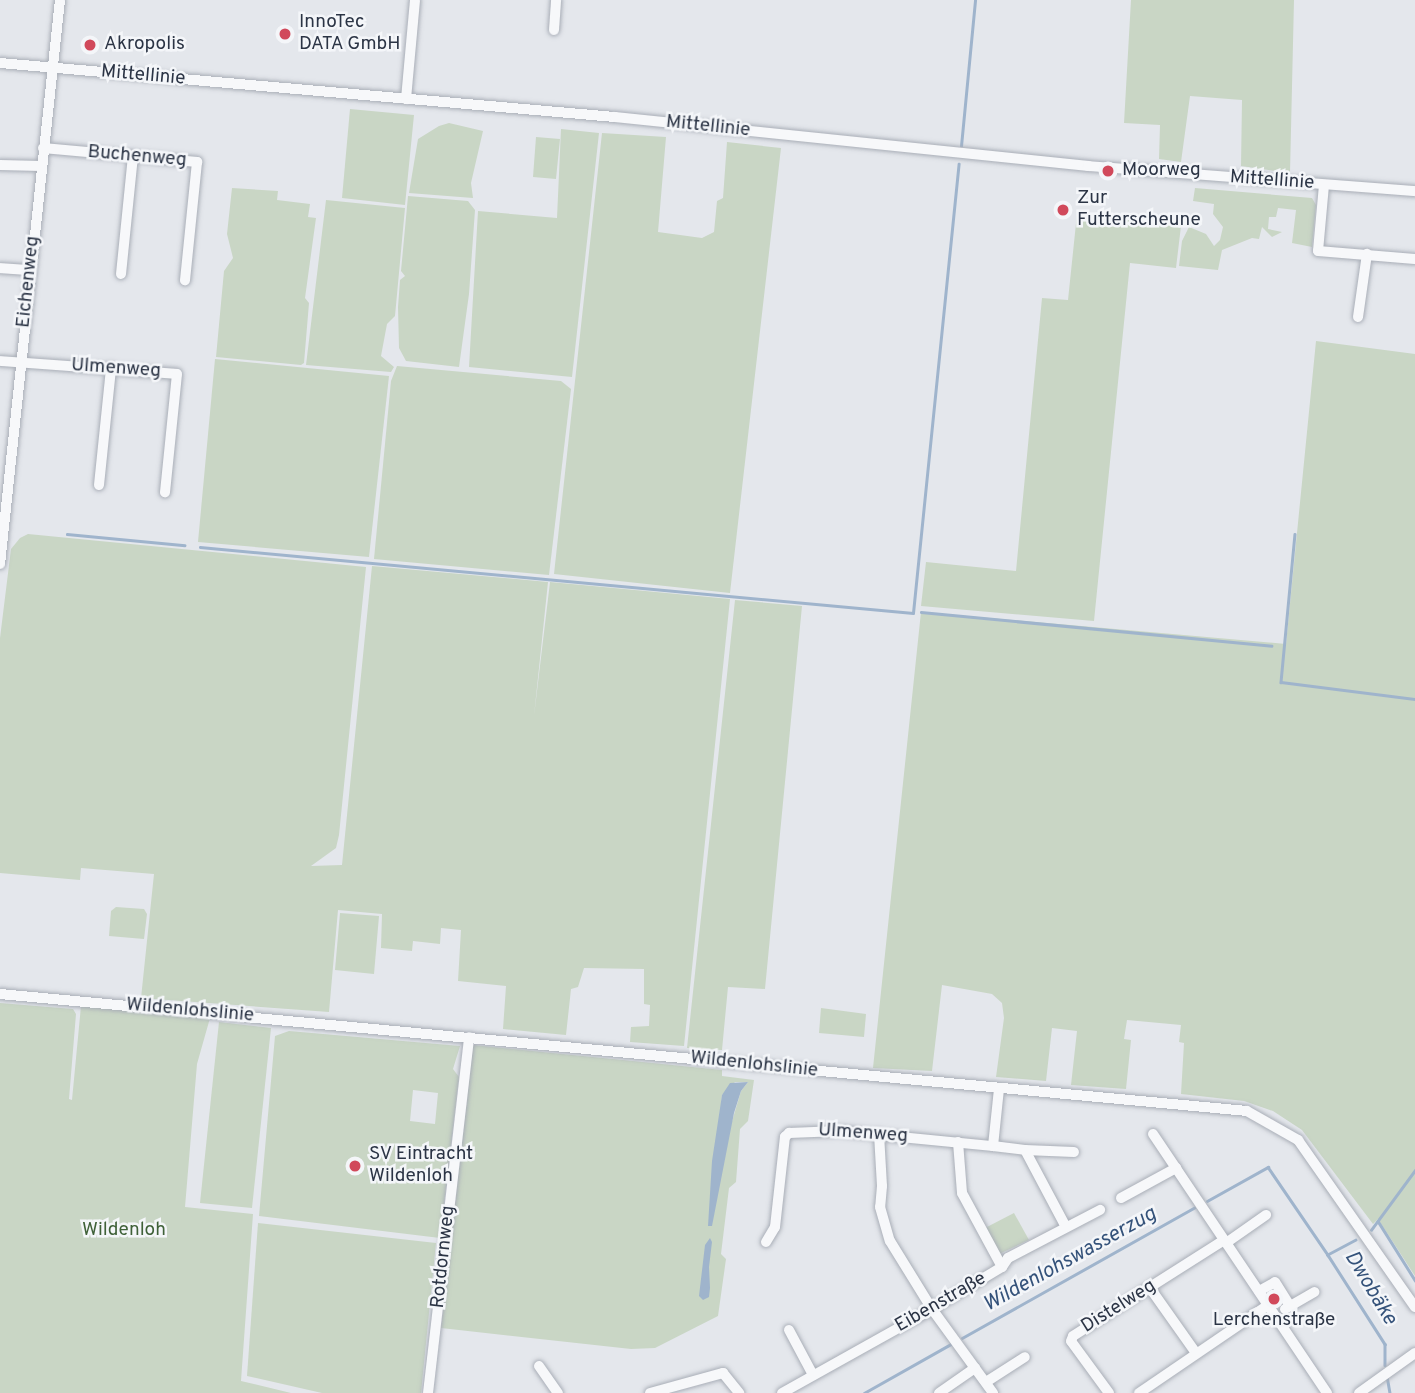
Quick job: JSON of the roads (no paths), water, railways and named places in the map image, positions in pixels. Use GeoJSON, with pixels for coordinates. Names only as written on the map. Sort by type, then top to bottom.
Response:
{"type":"FeatureCollection","features":[{"type":"Feature","properties":{"kind":"street","name":"Eichenweg"},"geometry":{"type":"LineString","coordinates":[[0,564],[6,457],[20,363],[60,0]]}},
{"type":"Feature","properties":{"kind":"street"},"geometry":{"type":"LineString","coordinates":[[406,99],[415,0]]}},
{"type":"Feature","properties":{"kind":"street"},"geometry":{"type":"LineString","coordinates":[[554,30],[556,0]]}},
{"type":"Feature","properties":{"kind":"street","name":"Mittellinie"},"geometry":{"type":"LineString","coordinates":[[0,63],[615,117],[1088,166],[1415,191]]}},
{"type":"Feature","properties":{"kind":"street","name":"Buchenweg"},"geometry":{"type":"LineString","coordinates":[[43,148],[197,162],[186,280]]}},
{"type":"Feature","properties":{"kind":"street"},"geometry":{"type":"LineString","coordinates":[[121,274],[134,156]]}},
{"type":"Feature","properties":{"kind":"street"},"geometry":{"type":"LineString","coordinates":[[0,165],[41,166]]}},
{"type":"Feature","properties":{"kind":"street"},"geometry":{"type":"LineString","coordinates":[[1324,185],[1318,251],[1415,259]]}},
{"type":"Feature","properties":{"kind":"street"},"geometry":{"type":"LineString","coordinates":[[1359,317],[1367,254]]}},
{"type":"Feature","properties":{"kind":"street"},"geometry":{"type":"LineString","coordinates":[[0,268],[30,270]]}},
{"type":"Feature","properties":{"kind":"street","name":"Ulmenweg"},"geometry":{"type":"LineString","coordinates":[[0,362],[177,374],[165,492]]}},
{"type":"Feature","properties":{"kind":"street"},"geometry":{"type":"LineString","coordinates":[[99,485],[111,369]]}},
{"type":"Feature","properties":{"kind":"street","name":"Wildenlohslinie"},"geometry":{"type":"LineString","coordinates":[[0,994],[1247,1111],[1298,1140],[1415,1307]]}},
{"type":"Feature","properties":{"kind":"street","name":"Rotdornweg"},"geometry":{"type":"LineString","coordinates":[[428,1393],[469,1037]]}},
{"type":"Feature","properties":{"kind":"street"},"geometry":{"type":"LineString","coordinates":[[999,1089],[993,1146],[1074,1153]]}},
{"type":"Feature","properties":{"kind":"street","name":"Ulmenweg"},"geometry":{"type":"LineString","coordinates":[[766,1242],[775,1227],[784,1142],[789,1133],[818,1129],[993,1146]]}},
{"type":"Feature","properties":{"kind":"street"},"geometry":{"type":"LineString","coordinates":[[879,1134],[883,1186],[880,1207],[885,1227],[932,1309],[993,1393]]}},
{"type":"Feature","properties":{"kind":"street"},"geometry":{"type":"LineString","coordinates":[[1153,1134],[1327,1393]]}},
{"type":"Feature","properties":{"kind":"street"},"geometry":{"type":"LineString","coordinates":[[958,1142],[962,1193],[1002,1267]]}},
{"type":"Feature","properties":{"kind":"street"},"geometry":{"type":"LineString","coordinates":[[1025,1150],[1066,1227]]}},
{"type":"Feature","properties":{"kind":"street"},"geometry":{"type":"LineString","coordinates":[[1121,1198],[1175,1168]]}},
{"type":"Feature","properties":{"kind":"street","name":"Eibenstraße"},"geometry":{"type":"LineString","coordinates":[[782,1393],[932,1309],[1002,1267],[1008,1258],[1100,1210]]}},
{"type":"Feature","properties":{"kind":"street"},"geometry":{"type":"LineString","coordinates":[[1225,1241],[1266,1215]]}},
{"type":"Feature","properties":{"kind":"street","name":"Distelweg"},"geometry":{"type":"LineString","coordinates":[[1109,1393],[1071,1341],[1073,1336],[1225,1241]]}},
{"type":"Feature","properties":{"kind":"street"},"geometry":{"type":"LineString","coordinates":[[1259,1291],[1275,1282],[1290,1306]]}},
{"type":"Feature","properties":{"kind":"street"},"geometry":{"type":"LineString","coordinates":[[1150,1288],[1196,1353]]}},
{"type":"Feature","properties":{"kind":"street"},"geometry":{"type":"LineString","coordinates":[[1276,1314],[1314,1292]]}},
{"type":"Feature","properties":{"kind":"street"},"geometry":{"type":"LineString","coordinates":[[1139,1393],[1268,1305]]}},
{"type":"Feature","properties":{"kind":"street"},"geometry":{"type":"LineString","coordinates":[[789,1330],[813,1374]]}},
{"type":"Feature","properties":{"kind":"street"},"geometry":{"type":"LineString","coordinates":[[1359,1393],[1415,1353]]}},
{"type":"Feature","properties":{"kind":"street"},"geometry":{"type":"LineString","coordinates":[[986,1382],[1025,1357]]}},
{"type":"Feature","properties":{"kind":"street"},"geometry":{"type":"LineString","coordinates":[[539,1366],[558,1393]]}},
{"type":"Feature","properties":{"kind":"street"},"geometry":{"type":"LineString","coordinates":[[939,1393],[975,1368]]}},
{"type":"Feature","properties":{"kind":"street"},"geometry":{"type":"LineString","coordinates":[[650,1393],[723,1373],[739,1393]]}},
{"type":"Feature","properties":{"kind":"water"},"geometry":{"type":"Polygon","coordinates":[[[748,1082],[741,1091],[734,1113],[712,1226],[708,1226],[712,1161],[722,1095],[730,1083],[748,1082]]]}},
{"type":"Feature","properties":{"kind":"water"},"geometry":{"type":"Polygon","coordinates":[[[710,1238],[709,1297],[703,1300],[699,1296],[705,1245],[710,1238]]]}},
{"type":"Feature","properties":{"kind":"waterway","name":"Wildenlohswasserzug"},"geometry":{"type":"LineString","coordinates":[[961,146],[975,0]]}},
{"type":"Feature","properties":{"kind":"waterway"},"geometry":{"type":"LineString","coordinates":[[200,547],[913,613],[959,164]]}},
{"type":"Feature","properties":{"kind":"waterway"},"geometry":{"type":"LineString","coordinates":[[67,534],[184,545]]}},
{"type":"Feature","properties":{"kind":"waterway"},"geometry":{"type":"LineString","coordinates":[[1295,534],[1281,682],[1415,699]]}},
{"type":"Feature","properties":{"kind":"waterway"},"geometry":{"type":"LineString","coordinates":[[921,612],[1271,646]]}},
{"type":"Feature","properties":{"kind":"waterway","name":"Wildenlohswasserzug"},"geometry":{"type":"LineString","coordinates":[[1207,1201],[1268,1167],[1328,1255]]}},
{"type":"Feature","properties":{"kind":"waterway","name":"Dwobäke"},"geometry":{"type":"LineString","coordinates":[[1371,1230],[1415,1170]]}},
{"type":"Feature","properties":{"kind":"waterway","name":"Wildenlohswasserzug"},"geometry":{"type":"LineString","coordinates":[[962,1338],[1194,1208]]}},
{"type":"Feature","properties":{"kind":"waterway"},"geometry":{"type":"LineString","coordinates":[[1378,1221],[1415,1280]]}},
{"type":"Feature","properties":{"kind":"waterway","name":"Dwobäke"},"geometry":{"type":"LineString","coordinates":[[1356,1240],[1328,1255],[1385,1344],[1385,1365]]}},
{"type":"Feature","properties":{"kind":"waterway","name":"Wildenlohswasserzug"},"geometry":{"type":"LineString","coordinates":[[864,1393],[951,1344]]}},
{"type":"Feature","properties":{"kind":"waterway","name":"Dwobäke"},"geometry":{"type":"LineString","coordinates":[[1387,1376],[1390,1393]]}},
{"type":"Feature","properties":{"kind":"place","name":"InnoTec DATA GmbH"},"geometry":{"type":"Point","coordinates":[285,34]}},
{"type":"Feature","properties":{"kind":"place","name":"Akropolis"},"geometry":{"type":"Point","coordinates":[90,45]}},
{"type":"Feature","properties":{"kind":"place","name":"Moorweg"},"geometry":{"type":"Point","coordinates":[1108,171]}},
{"type":"Feature","properties":{"kind":"place","name":"Zur Futterscheune"},"geometry":{"type":"Point","coordinates":[1063,210]}},
{"type":"Feature","properties":{"kind":"place","name":"SV Eintracht Wildenloh"},"geometry":{"type":"Point","coordinates":[355,1166]}},
{"type":"Feature","properties":{"kind":"place","name":"Lerchenstraße"},"geometry":{"type":"Point","coordinates":[1274,1299]}},
{"type":"Feature","properties":{"kind":"park label","name":"Wildenloh"},"geometry":{"type":"Point","coordinates":[124,1231]}}]}
